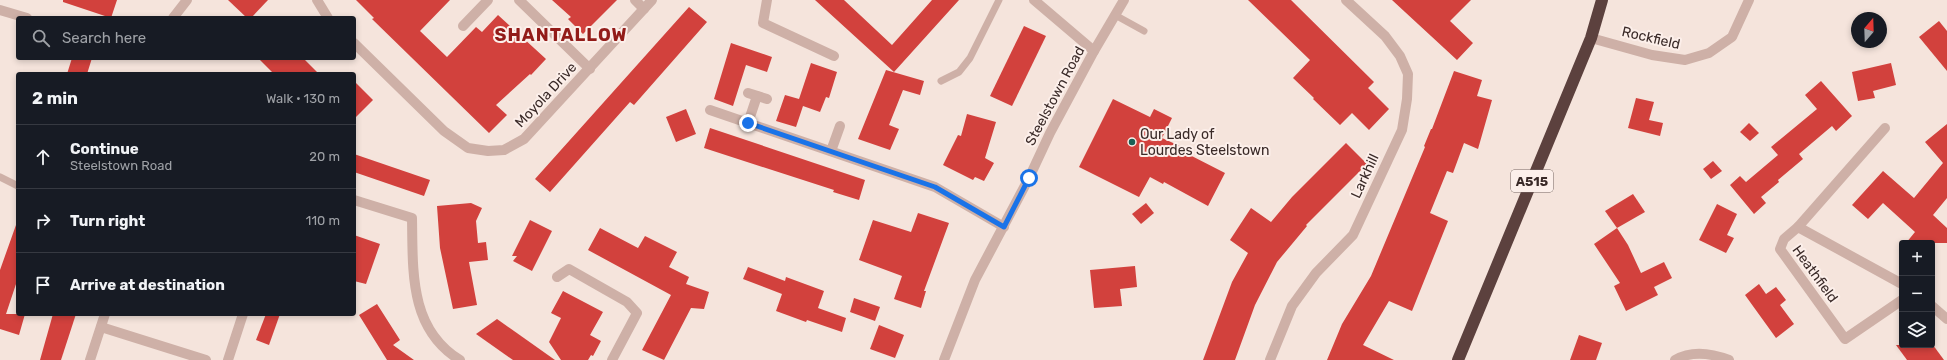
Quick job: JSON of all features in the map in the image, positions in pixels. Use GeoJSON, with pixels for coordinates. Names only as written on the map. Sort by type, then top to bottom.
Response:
{"type":"FeatureCollection","features":[{"type":"Feature","properties":{"kind":"highway","name":"A515"},"geometry":{"type":"LineString","coordinates":[[1458,360],[1591,38],[1602,0]]}},
{"type":"Feature","properties":{"kind":"street"},"geometry":{"type":"LineString","coordinates":[[175,16],[187,0]]}},
{"type":"Feature","properties":{"kind":"street"},"geometry":{"type":"LineString","coordinates":[[317,0],[327,16]]}},
{"type":"Feature","properties":{"kind":"street"},"geometry":{"type":"LineString","coordinates":[[463,26],[488,0]]}},
{"type":"Feature","properties":{"kind":"street"},"geometry":{"type":"LineString","coordinates":[[519,0],[590,69]]}},
{"type":"Feature","properties":{"kind":"street"},"geometry":{"type":"LineString","coordinates":[[635,0],[644,9]]}},
{"type":"Feature","properties":{"kind":"street","name":"Moyola Drive"},"geometry":{"type":"LineString","coordinates":[[356,45],[444,131],[468,148],[488,151],[504,150],[524,139],[652,0]]}},
{"type":"Feature","properties":{"kind":"street"},"geometry":{"type":"LineString","coordinates":[[767,0],[763,23],[834,56]]}},
{"type":"Feature","properties":{"kind":"street"},"geometry":{"type":"LineString","coordinates":[[1034,0],[1094,51]]}},
{"type":"Feature","properties":{"kind":"street","name":"Steelstown Road"},"geometry":{"type":"LineString","coordinates":[[944,360],[975,280],[1004,227],[1050,133],[1094,51],[1124,0]]}},
{"type":"Feature","properties":{"kind":"street","name":"Larkhill"},"geometry":{"type":"LineString","coordinates":[[1270,360],[1292,306],[1316,273],[1353,236],[1402,130],[1407,98],[1408,74],[1400,56],[1385,36],[1346,0]]}},
{"type":"Feature","properties":{"kind":"street","name":"Rockfield"},"geometry":{"type":"LineString","coordinates":[[1591,38],[1652,55],[1685,60],[1709,53],[1732,37],[1749,0]]}},
{"type":"Feature","properties":{"kind":"street"},"geometry":{"type":"LineString","coordinates":[[0,10],[20,16]]}},
{"type":"Feature","properties":{"kind":"street"},"geometry":{"type":"LineString","coordinates":[[748,123],[757,96]]}},
{"type":"Feature","properties":{"kind":"street"},"geometry":{"type":"LineString","coordinates":[[710,110],[935,187],[1004,227]]}},
{"type":"Feature","properties":{"kind":"street"},"geometry":{"type":"LineString","coordinates":[[831,151],[840,126]]}},
{"type":"Feature","properties":{"kind":"street"},"geometry":{"type":"LineString","coordinates":[[1798,227],[1885,128]]}},
{"type":"Feature","properties":{"kind":"street"},"geometry":{"type":"LineString","coordinates":[[356,201],[412,218],[412,254],[415,291],[425,324],[449,353],[460,360]]}},
{"type":"Feature","properties":{"kind":"street","name":"Heathfield"},"geometry":{"type":"LineString","coordinates":[[1899,282],[1798,227],[1784,239],[1780,249],[1845,339],[1899,302]]}},
{"type":"Feature","properties":{"kind":"street"},"geometry":{"type":"LineString","coordinates":[[557,277],[569,269],[627,302],[637,314],[612,360]]}},
{"type":"Feature","properties":{"kind":"street"},"geometry":{"type":"LineString","coordinates":[[1935,309],[1947,319]]}},
{"type":"Feature","properties":{"kind":"street"},"geometry":{"type":"LineString","coordinates":[[90,360],[105,316]]}},
{"type":"Feature","properties":{"kind":"street"},"geometry":{"type":"LineString","coordinates":[[228,360],[242,316]]}},
{"type":"Feature","properties":{"kind":"street"},"geometry":{"type":"LineString","coordinates":[[101,327],[206,360]]}},
{"type":"Feature","properties":{"kind":"street"},"geometry":{"type":"LineString","coordinates":[[1675,360],[1697,353],[1718,356],[1729,360]]}},
{"type":"Feature","properties":{"kind":"lane"},"geometry":{"type":"LineString","coordinates":[[941,80],[959,72],[970,58],[999,0]]}},
{"type":"Feature","properties":{"kind":"lane"},"geometry":{"type":"LineString","coordinates":[[1115,15],[1144,31]]}},
{"type":"Feature","properties":{"kind":"lane"},"geometry":{"type":"LineString","coordinates":[[0,177],[16,185]]}},
{"type":"Feature","properties":{"kind":"building"},"geometry":{"type":"Polygon","coordinates":[[[63,0],[117,0],[112,16],[105,16],[63,2],[63,0]]]}},
{"type":"Feature","properties":{"kind":"building"},"geometry":{"type":"Polygon","coordinates":[[[228,0],[268,0],[253,16],[245,16],[228,0]]]}},
{"type":"Feature","properties":{"kind":"building"},"geometry":{"type":"Polygon","coordinates":[[[356,0],[450,0],[420,31],[447,57],[476,27],[482,32],[498,15],[546,59],[531,75],[530,74],[496,105],[507,115],[489,133],[372,19],[374,18],[356,0]]]}},
{"type":"Feature","properties":{"kind":"building"},"geometry":{"type":"Polygon","coordinates":[[[552,0],[617,0],[583,34],[568,19],[571,17],[552,0]]]}},
{"type":"Feature","properties":{"kind":"building"},"geometry":{"type":"Polygon","coordinates":[[[815,0],[844,0],[892,45],[932,0],[959,0],[894,72],[815,0]]]}},
{"type":"Feature","properties":{"kind":"building"},"geometry":{"type":"Polygon","coordinates":[[[1248,0],[1291,0],[1374,82],[1368,88],[1389,109],[1369,130],[1352,113],[1340,125],[1293,78],[1310,60],[1248,0]]]}},
{"type":"Feature","properties":{"kind":"building"},"geometry":{"type":"Polygon","coordinates":[[[1392,0],[1471,0],[1450,21],[1473,43],[1457,60],[1392,0]]]}},
{"type":"Feature","properties":{"kind":"building"},"geometry":{"type":"Polygon","coordinates":[[[689,7],[707,22],[634,105],[630,102],[550,192],[535,179],[689,7]]]}},
{"type":"Feature","properties":{"kind":"building"},"geometry":{"type":"Polygon","coordinates":[[[1939,21],[1947,31],[1947,71],[1919,37],[1939,21]]]}},
{"type":"Feature","properties":{"kind":"building"},"geometry":{"type":"Polygon","coordinates":[[[1024,26],[1046,36],[1012,106],[990,96],[1024,26]]]}},
{"type":"Feature","properties":{"kind":"building"},"geometry":{"type":"Polygon","coordinates":[[[731,43],[772,57],[767,72],[746,65],[733,106],[714,99],[731,43]]]}},
{"type":"Feature","properties":{"kind":"building"},"geometry":{"type":"Polygon","coordinates":[[[71,60],[91,60],[88,72],[68,72],[71,60]]]}},
{"type":"Feature","properties":{"kind":"building"},"geometry":{"type":"Polygon","coordinates":[[[260,60],[305,60],[317,72],[272,72],[260,60]]]}},
{"type":"Feature","properties":{"kind":"building"},"geometry":{"type":"Polygon","coordinates":[[[811,63],[837,72],[829,98],[826,97],[820,112],[803,106],[796,127],[776,121],[785,95],[799,99],[811,63]]]}},
{"type":"Feature","properties":{"kind":"building"},"geometry":{"type":"Polygon","coordinates":[[[1891,63],[1896,85],[1873,91],[1875,98],[1858,101],[1852,72],[1891,63]]]}},
{"type":"Feature","properties":{"kind":"building"},"geometry":{"type":"Polygon","coordinates":[[[886,70],[924,81],[920,95],[903,90],[889,125],[899,129],[890,150],[858,139],[886,70]]]}},
{"type":"Feature","properties":{"kind":"building"},"geometry":{"type":"Polygon","coordinates":[[[1454,71],[1482,80],[1477,96],[1492,100],[1478,149],[1464,143],[1453,173],[1447,171],[1430,213],[1448,221],[1412,311],[1389,301],[1363,345],[1394,360],[1327,360],[1342,324],[1371,276],[1425,147],[1424,146],[1454,71]]]}},
{"type":"Feature","properties":{"kind":"building"},"geometry":{"type":"Polygon","coordinates":[[[1821,81],[1852,116],[1836,131],[1832,126],[1799,154],[1803,159],[1778,180],[1779,182],[1761,197],[1766,203],[1754,214],[1730,185],[1740,176],[1746,182],[1778,155],[1771,147],[1817,109],[1805,95],[1821,81]]]}},
{"type":"Feature","properties":{"kind":"building"},"geometry":{"type":"Polygon","coordinates":[[[356,83],[373,100],[356,117],[356,83]]]}},
{"type":"Feature","properties":{"kind":"building"},"geometry":{"type":"Polygon","coordinates":[[[1636,98],[1654,102],[1649,120],[1663,123],[1660,136],[1628,128],[1636,98]]]}},
{"type":"Feature","properties":{"kind":"building","name":"Our Lady of Lourdes Steelstown"},"geometry":{"type":"Polygon","coordinates":[[[1113,99],[1150,117],[1154,109],[1172,118],[1162,138],[1182,147],[1180,150],[1225,173],[1208,206],[1164,182],[1163,184],[1150,177],[1139,197],[1079,167],[1113,99]]]}},
{"type":"Feature","properties":{"kind":"building"},"geometry":{"type":"Polygon","coordinates":[[[686,109],[696,134],[676,142],[666,117],[686,109]]]}},
{"type":"Feature","properties":{"kind":"building"},"geometry":{"type":"Polygon","coordinates":[[[967,114],[996,122],[985,158],[994,163],[984,181],[975,177],[973,180],[943,165],[958,135],[961,136],[967,114]]]}},
{"type":"Feature","properties":{"kind":"building"},"geometry":{"type":"Polygon","coordinates":[[[1749,123],[1759,133],[1750,141],[1740,132],[1749,123]]]}},
{"type":"Feature","properties":{"kind":"building"},"geometry":{"type":"Polygon","coordinates":[[[1947,124],[1947,198],[1933,215],[1947,228],[1947,243],[1935,243],[1935,240],[1908,240],[1915,232],[1883,203],[1868,219],[1852,205],[1883,171],[1914,198],[1943,163],[1925,142],[1947,124]]]}},
{"type":"Feature","properties":{"kind":"building"},"geometry":{"type":"Polygon","coordinates":[[[710,128],[865,180],[859,200],[833,192],[834,190],[704,148],[710,128]]]}},
{"type":"Feature","properties":{"kind":"building"},"geometry":{"type":"Polygon","coordinates":[[[1346,143],[1367,164],[1306,225],[1307,226],[1277,262],[1255,305],[1235,360],[1203,360],[1232,282],[1248,253],[1230,240],[1251,208],[1271,222],[1292,197],[1346,143]]]}},
{"type":"Feature","properties":{"kind":"building"},"geometry":{"type":"Polygon","coordinates":[[[356,155],[430,180],[424,196],[356,173],[356,155]]]}},
{"type":"Feature","properties":{"kind":"building"},"geometry":{"type":"Polygon","coordinates":[[[1713,161],[1722,171],[1711,179],[1703,169],[1713,161]]]}},
{"type":"Feature","properties":{"kind":"building"},"geometry":{"type":"Polygon","coordinates":[[[1633,194],[1645,212],[1617,228],[1605,211],[1633,194]]]}},
{"type":"Feature","properties":{"kind":"building"},"geometry":{"type":"Polygon","coordinates":[[[471,203],[482,208],[476,221],[478,243],[486,242],[488,260],[469,262],[477,305],[453,309],[440,248],[437,206],[471,203]]]}},
{"type":"Feature","properties":{"kind":"building"},"geometry":{"type":"Polygon","coordinates":[[[1146,203],[1154,213],[1141,224],[1132,214],[1146,203]]]}},
{"type":"Feature","properties":{"kind":"building"},"geometry":{"type":"Polygon","coordinates":[[[1717,204],[1737,214],[1727,235],[1734,238],[1726,253],[1699,240],[1717,204]]]}},
{"type":"Feature","properties":{"kind":"building"},"geometry":{"type":"Polygon","coordinates":[[[918,213],[949,223],[924,291],[926,291],[921,308],[894,299],[902,276],[859,260],[873,220],[911,232],[918,213]]]}},
{"type":"Feature","properties":{"kind":"building"},"geometry":{"type":"Polygon","coordinates":[[[530,220],[552,231],[532,271],[513,261],[517,256],[512,256],[530,220]]]}},
{"type":"Feature","properties":{"kind":"building"},"geometry":{"type":"Polygon","coordinates":[[[16,225],[16,284],[6,314],[24,316],[19,335],[0,329],[0,270],[16,225]]]}},
{"type":"Feature","properties":{"kind":"building"},"geometry":{"type":"Polygon","coordinates":[[[600,228],[638,248],[645,236],[677,252],[669,267],[689,277],[686,284],[709,292],[704,309],[691,308],[664,360],[642,350],[671,295],[588,250],[600,228]]]}},
{"type":"Feature","properties":{"kind":"building"},"geometry":{"type":"Polygon","coordinates":[[[1617,228],[1628,245],[1641,273],[1664,262],[1672,278],[1654,287],[1658,295],[1626,311],[1614,286],[1620,283],[1594,244],[1617,228]]]}},
{"type":"Feature","properties":{"kind":"building"},"geometry":{"type":"Polygon","coordinates":[[[356,236],[380,244],[366,284],[356,282],[356,236]]]}},
{"type":"Feature","properties":{"kind":"building"},"geometry":{"type":"Polygon","coordinates":[[[1135,266],[1137,287],[1120,289],[1122,306],[1094,308],[1090,270],[1135,266]]]}},
{"type":"Feature","properties":{"kind":"building"},"geometry":{"type":"Polygon","coordinates":[[[748,267],[785,281],[786,277],[824,291],[818,308],[846,318],[842,332],[807,320],[806,322],[776,311],[782,294],[743,279],[748,267]]]}},
{"type":"Feature","properties":{"kind":"building"},"geometry":{"type":"Polygon","coordinates":[[[1759,284],[1766,294],[1776,287],[1786,300],[1780,305],[1794,324],[1776,338],[1745,295],[1759,284]]]}},
{"type":"Feature","properties":{"kind":"building"},"geometry":{"type":"Polygon","coordinates":[[[563,291],[603,312],[590,335],[601,341],[593,356],[591,355],[588,360],[561,360],[549,342],[561,318],[551,313],[563,291]]]}},
{"type":"Feature","properties":{"kind":"building"},"geometry":{"type":"Polygon","coordinates":[[[854,298],[880,307],[875,321],[850,312],[854,298]]]}},
{"type":"Feature","properties":{"kind":"building"},"geometry":{"type":"Polygon","coordinates":[[[377,304],[400,340],[393,345],[414,360],[387,360],[359,315],[377,304]]]}},
{"type":"Feature","properties":{"kind":"building"},"geometry":{"type":"Polygon","coordinates":[[[52,316],[75,316],[61,360],[40,360],[52,316]]]}},
{"type":"Feature","properties":{"kind":"building"},"geometry":{"type":"Polygon","coordinates":[[[265,316],[279,316],[269,345],[256,340],[265,316]]]}},
{"type":"Feature","properties":{"kind":"building"},"geometry":{"type":"Polygon","coordinates":[[[497,319],[555,360],[513,360],[476,334],[497,319]]]}},
{"type":"Feature","properties":{"kind":"building"},"geometry":{"type":"Polygon","coordinates":[[[879,325],[904,335],[895,358],[870,349],[879,325]]]}},
{"type":"Feature","properties":{"kind":"building"},"geometry":{"type":"Polygon","coordinates":[[[1579,335],[1602,343],[1596,360],[1570,360],[1579,335]]]}},
{"type":"Feature","properties":{"kind":"building"},"geometry":{"type":"Polygon","coordinates":[[[1896,345],[1899,345],[1899,348],[1935,348],[1944,360],[1907,360],[1896,345]]]}},
{"type":"Feature","properties":{"kind":"place","name":"Our Lady of Lourdes Steelstown"},"geometry":{"type":"Point","coordinates":[1132,142]}},
{"type":"Feature","properties":{"kind":"district","name":"SHANTALLOW"},"geometry":{"type":"Point","coordinates":[561,35]}},
{"type":"Feature","properties":{"kind":"route"},"geometry":{"type":"LineString","coordinates":[[748,123],[935,187],[1004,227],[1029,178]]}}]}
